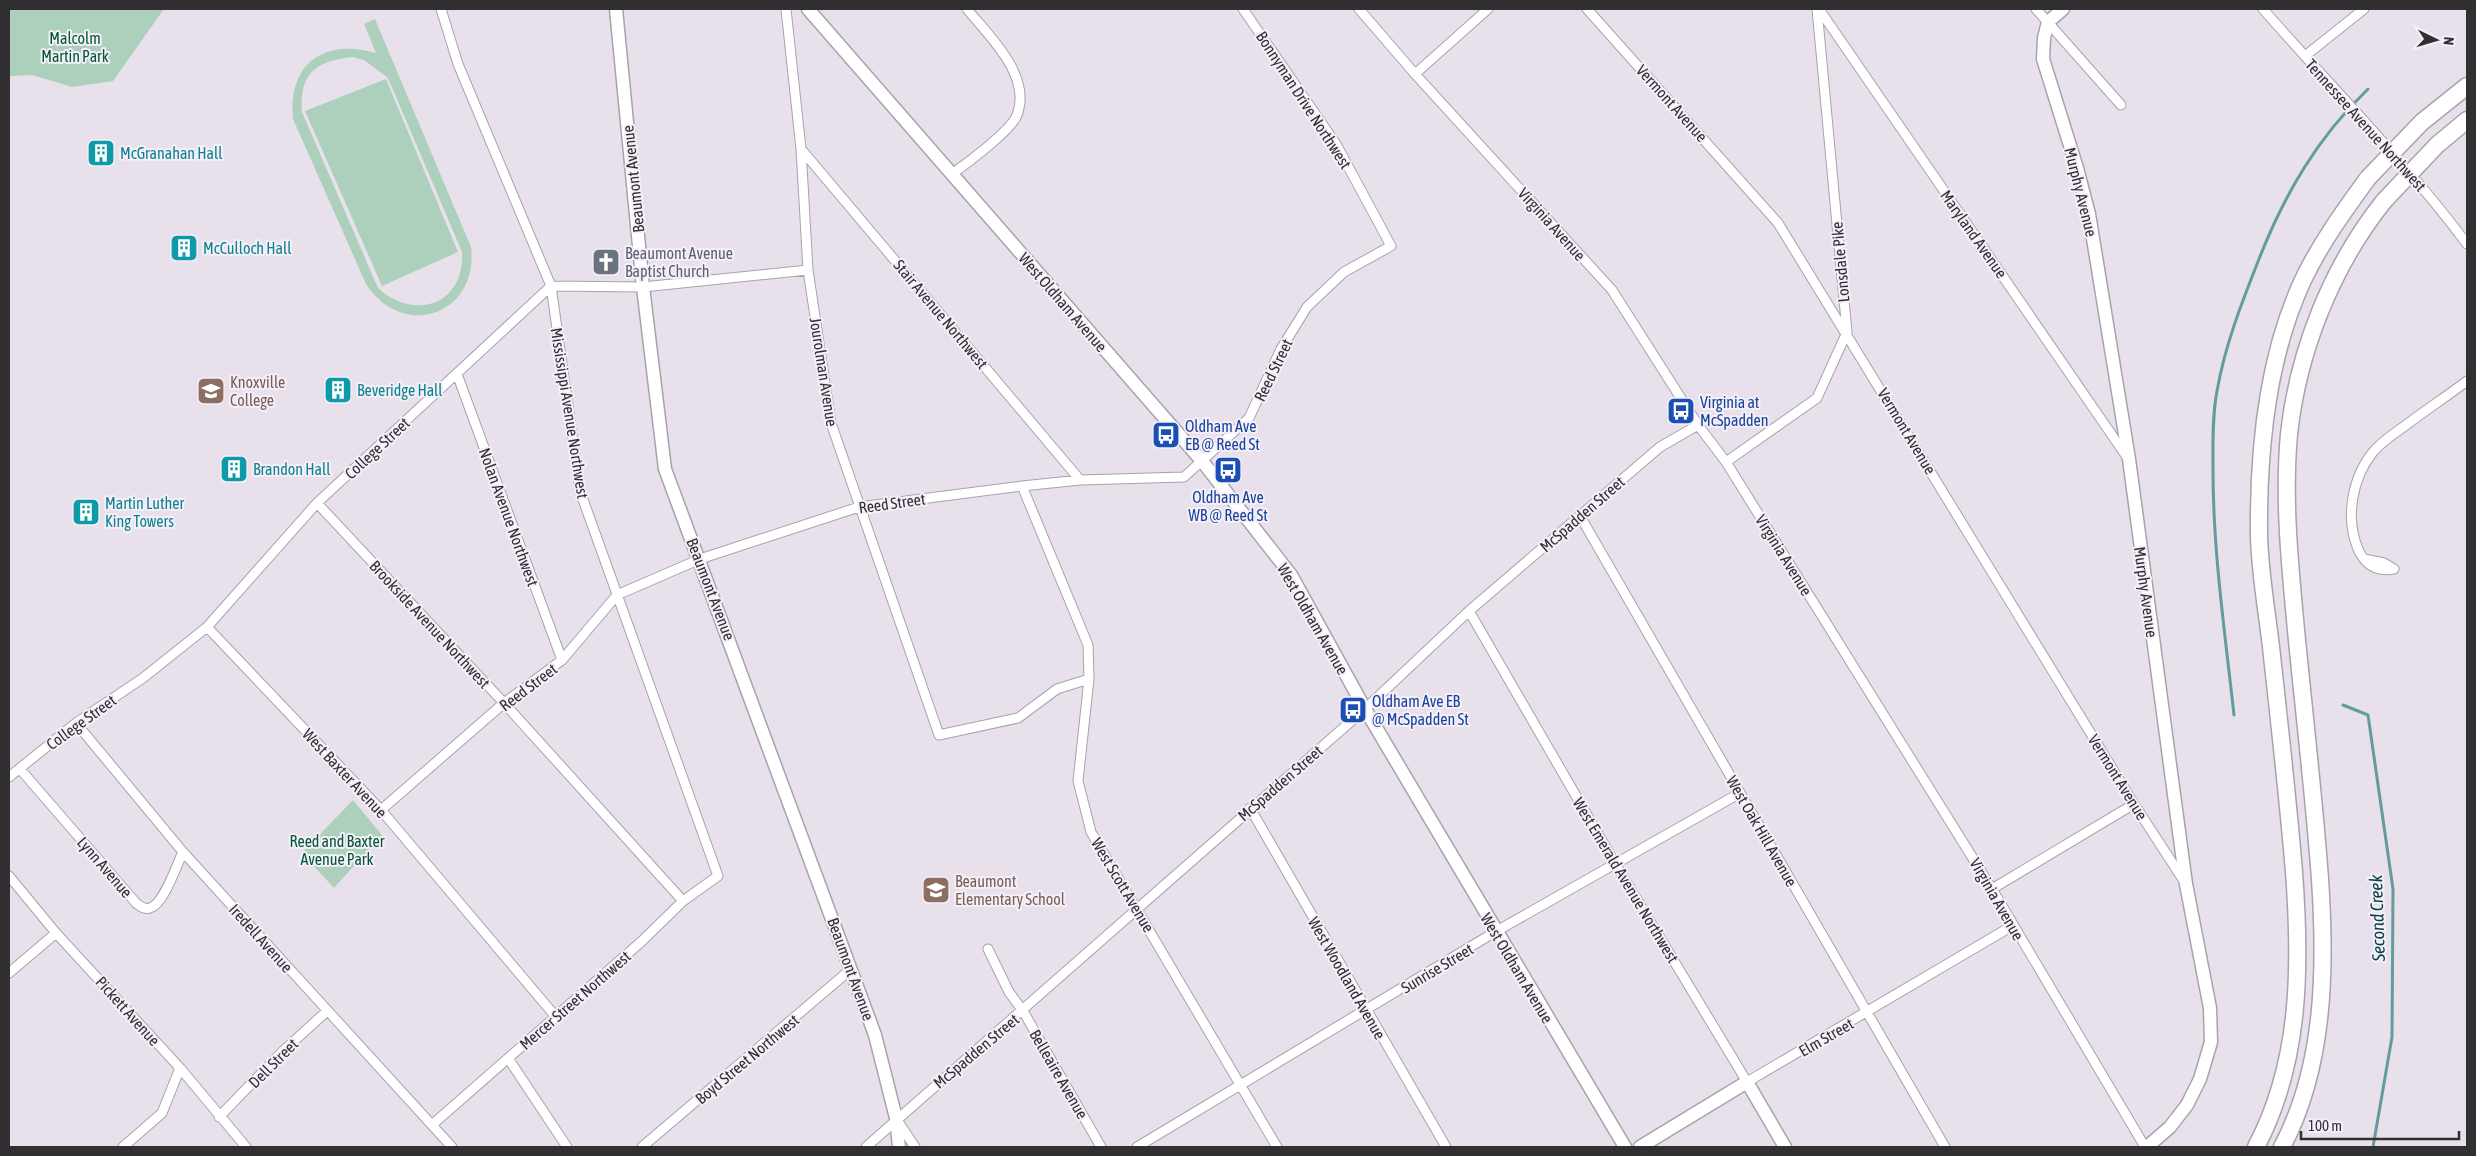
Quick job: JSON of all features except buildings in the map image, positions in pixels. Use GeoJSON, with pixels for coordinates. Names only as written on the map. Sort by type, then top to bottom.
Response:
{"type":"FeatureCollection","features":[{"type":"Feature","properties":{"kind":"highway"},"geometry":{"type":"LineString","coordinates":[[2256,1147],[2265,1130],[2287,1066],[2298,982],[2298,936],[2291,831],[2259,538],[2261,463],[2268,402],[2284,331],[2303,281],[2341,216],[2368,178],[2422,122],[2467,86]]}},
{"type":"Feature","properties":{"kind":"highway"},"geometry":{"type":"LineString","coordinates":[[2282,1147],[2301,1100],[2314,1052],[2320,1012],[2322,973],[2322,916],[2318,858],[2292,591],[2287,500],[2289,433],[2304,357],[2330,287],[2350,248],[2384,201],[2437,145],[2467,120]]}},
{"type":"Feature","properties":{"kind":"street","name":"Mississippi Avenue Northwest"},"geometry":{"type":"LineString","coordinates":[[442,9],[458,64],[551,286],[580,491],[718,876]]}},
{"type":"Feature","properties":{"kind":"street","name":"Beaumont Avenue"},"geometry":{"type":"LineString","coordinates":[[616,9],[644,287],[665,469],[875,1035],[896,1118],[899,1147]]}},
{"type":"Feature","properties":{"kind":"street","name":"Jourolman Avenue"},"geometry":{"type":"LineString","coordinates":[[786,9],[801,148],[808,270],[831,423],[938,736],[1018,718],[1057,689],[1089,679]]}},
{"type":"Feature","properties":{"kind":"street","name":"West Oldham Avenue"},"geometry":{"type":"LineString","coordinates":[[808,9],[1202,461],[1291,576],[1365,710],[1624,1147]]}},
{"type":"Feature","properties":{"kind":"street"},"geometry":{"type":"LineString","coordinates":[[952,174],[984,151],[1017,117],[1022,91],[998,46],[967,9]]}},
{"type":"Feature","properties":{"kind":"street","name":"Bonnyman Drive Northwest"},"geometry":{"type":"LineString","coordinates":[[1242,9],[1336,144],[1392,246]]}},
{"type":"Feature","properties":{"kind":"street","name":"Virginia Avenue"},"geometry":{"type":"LineString","coordinates":[[1359,9],[1415,74],[1612,290],[1698,425],[1726,462],[1992,889],[2012,926],[2146,1147]]}},
{"type":"Feature","properties":{"kind":"street"},"geometry":{"type":"LineString","coordinates":[[1415,74],[1488,9]]}},
{"type":"Feature","properties":{"kind":"street","name":"Vermont Avenue"},"geometry":{"type":"LineString","coordinates":[[1587,9],[1778,222],[2134,804],[2186,884]]}},
{"type":"Feature","properties":{"kind":"street","name":"Lonsdale Pike"},"geometry":{"type":"LineString","coordinates":[[1726,462],[1817,398],[1847,332],[1818,9]]}},
{"type":"Feature","properties":{"kind":"street","name":"Maryland Avenue"},"geometry":{"type":"LineString","coordinates":[[1818,9],[2128,459]]}},
{"type":"Feature","properties":{"kind":"street"},"geometry":{"type":"LineString","coordinates":[[2036,9],[2121,104]]}},
{"type":"Feature","properties":{"kind":"street"},"geometry":{"type":"LineString","coordinates":[[2048,22],[2063,9]]}},
{"type":"Feature","properties":{"kind":"street","name":"Tennessee Avenue Northwest"},"geometry":{"type":"LineString","coordinates":[[2263,9],[2362,118],[2440,208],[2467,244]]}},
{"type":"Feature","properties":{"kind":"street"},"geometry":{"type":"LineString","coordinates":[[2304,56],[2364,9]]}},
{"type":"Feature","properties":{"kind":"street","name":"Murphy Avenue"},"geometry":{"type":"LineString","coordinates":[[2048,22],[2044,38],[2043,59],[2077,168],[2089,214],[2128,459],[2186,884],[2210,1008],[2211,1042],[2200,1079],[2187,1105],[2170,1127],[2146,1147]]}},
{"type":"Feature","properties":{"kind":"street","name":"Stair Avenue Northwest"},"geometry":{"type":"LineString","coordinates":[[801,148],[1080,480]]}},
{"type":"Feature","properties":{"kind":"street","name":"Reed Street"},"geometry":{"type":"LineString","coordinates":[[381,810],[504,704],[562,660],[617,595],[700,560],[859,507],[1080,480],[1184,477],[1250,418],[1281,349],[1307,306],[1344,272],[1392,246]]}},
{"type":"Feature","properties":{"kind":"street"},"geometry":{"type":"LineString","coordinates":[[551,286],[644,287],[808,270]]}},
{"type":"Feature","properties":{"kind":"street","name":"College Street"},"geometry":{"type":"LineString","coordinates":[[9,777],[76,724],[143,678],[207,627],[317,503],[551,286]]}},
{"type":"Feature","properties":{"kind":"street","name":"Nolan Avenue Northwest"},"geometry":{"type":"LineString","coordinates":[[457,374],[562,660]]}},
{"type":"Feature","properties":{"kind":"street"},"geometry":{"type":"LineString","coordinates":[[2363,559],[2356,543],[2353,529],[2352,499],[2360,475],[2373,452],[2389,438],[2467,381]]}},
{"type":"Feature","properties":{"kind":"street","name":"McSpadden Street"},"geometry":{"type":"LineString","coordinates":[[866,1147],[896,1118],[1023,1011],[1250,808],[1365,710],[1469,611],[1660,447],[1698,425]]}},
{"type":"Feature","properties":{"kind":"street","name":"West Scott Avenue"},"geometry":{"type":"LineString","coordinates":[[1022,486],[1088,645],[1089,679],[1078,781],[1091,832],[1138,908],[1240,1087],[1277,1147]]}},
{"type":"Feature","properties":{"kind":"street","name":"Brookside Avenue Northwest"},"geometry":{"type":"LineString","coordinates":[[317,503],[684,901]]}},
{"type":"Feature","properties":{"kind":"street","name":"West Oak Hill Avenue"},"geometry":{"type":"LineString","coordinates":[[1580,516],[1945,1147]]}},
{"type":"Feature","properties":{"kind":"street","name":"West Emerald Avenue Northwest"},"geometry":{"type":"LineString","coordinates":[[1469,611],[1616,865],[1785,1147]]}},
{"type":"Feature","properties":{"kind":"street","name":"West Baxter Avenue"},"geometry":{"type":"LineString","coordinates":[[207,627],[381,810],[556,1017]]}},
{"type":"Feature","properties":{"kind":"street","name":"Iredell Avenue"},"geometry":{"type":"LineString","coordinates":[[76,724],[183,852],[452,1147]]}},
{"type":"Feature","properties":{"kind":"street","name":"Lynn Avenue"},"geometry":{"type":"LineString","coordinates":[[20,769],[136,903],[143,908],[149,909],[160,901],[183,852]]}},
{"type":"Feature","properties":{"kind":"street","name":"Sunrise Street"},"geometry":{"type":"LineString","coordinates":[[1137,1147],[1240,1087],[1495,932],[1740,793]]}},
{"type":"Feature","properties":{"kind":"street"},"geometry":{"type":"LineString","coordinates":[[1992,889],[2134,804]]}},
{"type":"Feature","properties":{"kind":"street","name":"West Woodland Avenue"},"geometry":{"type":"LineString","coordinates":[[1250,808],[1446,1147]]}},
{"type":"Feature","properties":{"kind":"street","name":"Pickett Avenue"},"geometry":{"type":"LineString","coordinates":[[9,876],[56,933],[180,1068],[246,1147]]}},
{"type":"Feature","properties":{"kind":"street","name":"Mercer Street Northwest"},"geometry":{"type":"LineString","coordinates":[[433,1124],[642,941],[684,901],[718,876]]}},
{"type":"Feature","properties":{"kind":"street","name":"Elm Street"},"geometry":{"type":"LineString","coordinates":[[1640,1147],[2012,926]]}},
{"type":"Feature","properties":{"kind":"street"},"geometry":{"type":"LineString","coordinates":[[9,973],[56,933]]}},
{"type":"Feature","properties":{"kind":"street","name":"Belleaire Avenue"},"geometry":{"type":"LineString","coordinates":[[988,949],[1009,992],[1023,1011],[1101,1147]]}},
{"type":"Feature","properties":{"kind":"street","name":"Boyd Street Northwest"},"geometry":{"type":"LineString","coordinates":[[642,1147],[850,970]]}},
{"type":"Feature","properties":{"kind":"street","name":"Dell Street"},"geometry":{"type":"LineString","coordinates":[[219,1116],[327,1011]]}},
{"type":"Feature","properties":{"kind":"street"},"geometry":{"type":"LineString","coordinates":[[508,1058],[567,1147]]}},
{"type":"Feature","properties":{"kind":"street"},"geometry":{"type":"LineString","coordinates":[[123,1147],[162,1113],[180,1068]]}},
{"type":"Feature","properties":{"kind":"street"},"geometry":{"type":"LineString","coordinates":[[896,1118],[915,1147]]}},
{"type":"Feature","properties":{"kind":"green space","name":"Malcolm Martin Park"},"geometry":{"type":"Polygon","coordinates":[[[9,9],[164,9],[113,81],[72,87],[32,75],[9,76],[9,9]]]}},
{"type":"Feature","properties":{"kind":"green space"},"geometry":{"type":"Polygon","coordinates":[[[375,19],[471,247],[470,270],[463,289],[451,304],[435,312],[418,315],[399,312],[381,302],[366,284],[293,119],[293,99],[297,83],[303,70],[313,59],[340,49],[357,49],[376,53],[364,24],[375,19]],[[353,57],[340,59],[329,62],[312,71],[304,88],[302,112],[378,288],[392,298],[407,304],[422,305],[435,302],[446,295],[455,284],[461,270],[462,252],[388,78],[364,60],[353,57]]]}},
{"type":"Feature","properties":{"kind":"green space"},"geometry":{"type":"Polygon","coordinates":[[[386,79],[458,252],[382,286],[305,111],[386,79]]]}},
{"type":"Feature","properties":{"kind":"green space","name":"Reed and Baxter Avenue Park"},"geometry":{"type":"Polygon","coordinates":[[[353,800],[382,835],[334,888],[302,853],[353,800]]]}},
{"type":"Feature","properties":{"kind":"waterway"},"geometry":{"type":"LineString","coordinates":[[2234,715],[2215,531],[2213,451],[2215,401],[2220,374],[2240,308],[2280,211],[2318,146],[2350,107],[2368,89]]}},
{"type":"Feature","properties":{"kind":"waterway","name":"Second Creek"},"geometry":{"type":"LineString","coordinates":[[2343,705],[2368,715],[2393,889],[2392,1037],[2373,1147]]}},
{"type":"Feature","properties":{"kind":"place","name":"McGranahan Hall"},"geometry":{"type":"Point","coordinates":[101,153]}},
{"type":"Feature","properties":{"kind":"place","name":"McCulloch Hall"},"geometry":{"type":"Point","coordinates":[184,248]}},
{"type":"Feature","properties":{"kind":"place","name":"Beaumont Avenue Baptist Church"},"geometry":{"type":"Point","coordinates":[606,262]}},
{"type":"Feature","properties":{"kind":"place","name":"Beveridge Hall"},"geometry":{"type":"Point","coordinates":[338,390]}},
{"type":"Feature","properties":{"kind":"place","name":"Knoxville College"},"geometry":{"type":"Point","coordinates":[211,391]}},
{"type":"Feature","properties":{"kind":"place","name":"Virginia at McSpadden"},"geometry":{"type":"Point","coordinates":[1681,411]}},
{"type":"Feature","properties":{"kind":"place","name":"Oldham Ave EB @ Reed St"},"geometry":{"type":"Point","coordinates":[1166,435]}},
{"type":"Feature","properties":{"kind":"place","name":"Brandon Hall"},"geometry":{"type":"Point","coordinates":[234,469]}},
{"type":"Feature","properties":{"kind":"place","name":"Oldham Ave WB @ Reed St"},"geometry":{"type":"Point","coordinates":[1228,470]}},
{"type":"Feature","properties":{"kind":"place","name":"Martin Luther King Towers"},"geometry":{"type":"Point","coordinates":[86,512]}},
{"type":"Feature","properties":{"kind":"place","name":"Oldham Ave EB @ McSpadden St"},"geometry":{"type":"Point","coordinates":[1353,710]}},
{"type":"Feature","properties":{"kind":"place","name":"Beaumont Elementary School"},"geometry":{"type":"Point","coordinates":[936,890]}}]}
